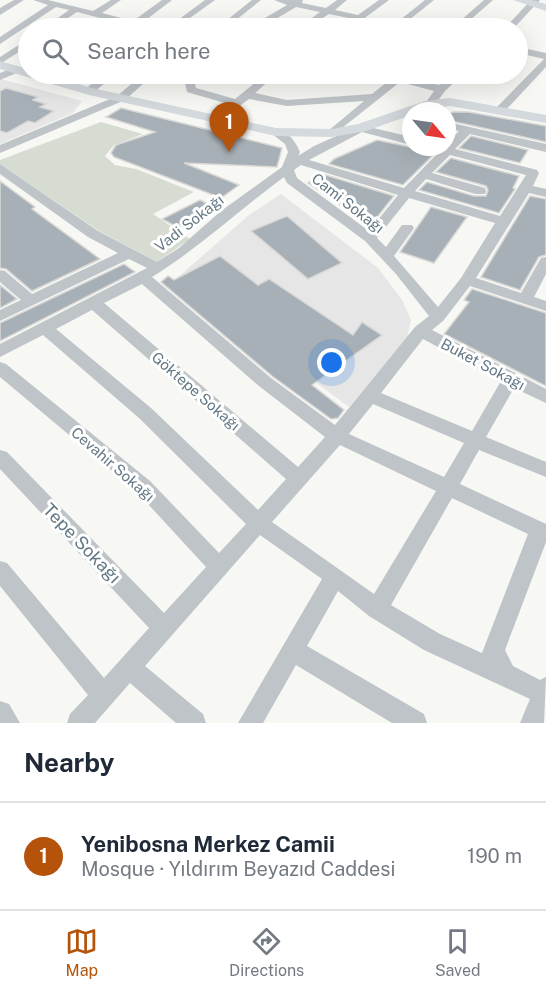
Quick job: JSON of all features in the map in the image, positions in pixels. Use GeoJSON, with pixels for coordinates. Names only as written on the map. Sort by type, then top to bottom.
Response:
{"type":"FeatureCollection","features":[{"type":"Feature","properties":{"kind":"main road"},"geometry":{"type":"LineString","coordinates":[[519,0],[535,2],[546,8]]}},
{"type":"Feature","properties":{"kind":"main road"},"geometry":{"type":"LineString","coordinates":[[0,66],[18,71]]}},
{"type":"Feature","properties":{"kind":"main road"},"geometry":{"type":"LineString","coordinates":[[74,84],[89,91],[276,132],[332,133],[402,117]]}},
{"type":"Feature","properties":{"kind":"main road"},"geometry":{"type":"LineString","coordinates":[[456,103],[546,120]]}},
{"type":"Feature","properties":{"kind":"street"},"geometry":{"type":"LineString","coordinates":[[0,12],[20,0]]}},
{"type":"Feature","properties":{"kind":"street"},"geometry":{"type":"LineString","coordinates":[[37,0],[58,6],[75,5],[98,18],[117,0]]}},
{"type":"Feature","properties":{"kind":"street"},"geometry":{"type":"LineString","coordinates":[[142,18],[168,0]]}},
{"type":"Feature","properties":{"kind":"street"},"geometry":{"type":"LineString","coordinates":[[185,18],[211,0]]}},
{"type":"Feature","properties":{"kind":"street"},"geometry":{"type":"LineString","coordinates":[[234,18],[257,0]]}},
{"type":"Feature","properties":{"kind":"street"},"geometry":{"type":"LineString","coordinates":[[278,0],[297,2],[360,18],[385,0]]}},
{"type":"Feature","properties":{"kind":"street"},"geometry":{"type":"LineString","coordinates":[[316,18],[343,0]]}},
{"type":"Feature","properties":{"kind":"street"},"geometry":{"type":"LineString","coordinates":[[407,18],[430,0]]}},
{"type":"Feature","properties":{"kind":"street"},"geometry":{"type":"LineString","coordinates":[[468,18],[489,0]]}},
{"type":"Feature","properties":{"kind":"street"},"geometry":{"type":"LineString","coordinates":[[271,18],[297,2]]}},
{"type":"Feature","properties":{"kind":"street"},"geometry":{"type":"LineString","coordinates":[[519,18],[535,2]]}},
{"type":"Feature","properties":{"kind":"street"},"geometry":{"type":"LineString","coordinates":[[60,18],[75,5]]}},
{"type":"Feature","properties":{"kind":"street"},"geometry":{"type":"LineString","coordinates":[[38,18],[58,6]]}},
{"type":"Feature","properties":{"kind":"street"},"geometry":{"type":"LineString","coordinates":[[0,40],[18,29]]}},
{"type":"Feature","properties":{"kind":"street"},"geometry":{"type":"LineString","coordinates":[[0,61],[18,49]]}},
{"type":"Feature","properties":{"kind":"street"},"geometry":{"type":"LineString","coordinates":[[528,52],[546,56]]}},
{"type":"Feature","properties":{"kind":"street"},"geometry":{"type":"LineString","coordinates":[[528,80],[546,61]]}},
{"type":"Feature","properties":{"kind":"street"},"geometry":{"type":"LineString","coordinates":[[0,77],[18,73]]}},
{"type":"Feature","properties":{"kind":"street"},"geometry":{"type":"LineString","coordinates":[[89,91],[98,84]]}},
{"type":"Feature","properties":{"kind":"street"},"geometry":{"type":"LineString","coordinates":[[0,149],[121,98],[137,84]]}},
{"type":"Feature","properties":{"kind":"street"},"geometry":{"type":"LineString","coordinates":[[190,84],[191,90],[236,103]]}},
{"type":"Feature","properties":{"kind":"street"},"geometry":{"type":"LineString","coordinates":[[216,120],[260,84]]}},
{"type":"Feature","properties":{"kind":"street"},"geometry":{"type":"LineString","coordinates":[[332,133],[390,84]]}},
{"type":"Feature","properties":{"kind":"street"},"geometry":{"type":"LineString","coordinates":[[425,84],[441,89]]}},
{"type":"Feature","properties":{"kind":"street"},"geometry":{"type":"LineString","coordinates":[[431,102],[447,84]]}},
{"type":"Feature","properties":{"kind":"street"},"geometry":{"type":"LineString","coordinates":[[500,110],[524,84]]}},
{"type":"Feature","properties":{"kind":"street"},"geometry":{"type":"LineString","coordinates":[[246,95],[287,103],[307,104],[375,97]]}},
{"type":"Feature","properties":{"kind":"street"},"geometry":{"type":"LineString","coordinates":[[456,127],[546,148]]}},
{"type":"Feature","properties":{"kind":"street"},"geometry":{"type":"LineString","coordinates":[[361,128],[402,139]]}},
{"type":"Feature","properties":{"kind":"street","name":"Vadi Sokağı"},"geometry":{"type":"LineString","coordinates":[[0,351],[150,273],[184,251],[226,214],[293,165],[361,128]]}},
{"type":"Feature","properties":{"kind":"street"},"geometry":{"type":"LineString","coordinates":[[456,138],[467,130]]}},
{"type":"Feature","properties":{"kind":"street"},"geometry":{"type":"LineString","coordinates":[[276,132],[290,142],[294,152],[293,165],[406,193],[503,221]]}},
{"type":"Feature","properties":{"kind":"street"},"geometry":{"type":"LineString","coordinates":[[370,238],[436,156]]}},
{"type":"Feature","properties":{"kind":"street"},"geometry":{"type":"LineString","coordinates":[[453,156],[489,177]]}},
{"type":"Feature","properties":{"kind":"street","name":"Cami Sokağı"},"geometry":{"type":"LineString","coordinates":[[293,165],[291,180],[370,238],[438,317]]}},
{"type":"Feature","properties":{"kind":"street"},"geometry":{"type":"LineString","coordinates":[[0,168],[93,234],[129,253],[265,382],[336,436],[543,532],[493,651],[505,674]]}},
{"type":"Feature","properties":{"kind":"street"},"geometry":{"type":"LineString","coordinates":[[422,174],[535,179],[546,193]]}},
{"type":"Feature","properties":{"kind":"street"},"geometry":{"type":"LineString","coordinates":[[466,210],[489,177]]}},
{"type":"Feature","properties":{"kind":"street"},"geometry":{"type":"LineString","coordinates":[[79,723],[336,436],[421,331],[438,317],[467,280],[503,221],[535,179]]}},
{"type":"Feature","properties":{"kind":"street"},"geometry":{"type":"LineString","coordinates":[[387,256],[407,228]]}},
{"type":"Feature","properties":{"kind":"street"},"geometry":{"type":"LineString","coordinates":[[0,316],[129,253]]}},
{"type":"Feature","properties":{"kind":"street"},"geometry":{"type":"LineString","coordinates":[[525,299],[546,261]]}},
{"type":"Feature","properties":{"kind":"street"},"geometry":{"type":"LineString","coordinates":[[0,274],[31,301]]}},
{"type":"Feature","properties":{"kind":"street"},"geometry":{"type":"LineString","coordinates":[[467,280],[546,306]]}},
{"type":"Feature","properties":{"kind":"street","name":"Göktepe Sokağı"},"geometry":{"type":"LineString","coordinates":[[94,303],[298,478]]}},
{"type":"Feature","properties":{"kind":"street"},"geometry":{"type":"LineString","coordinates":[[45,328],[145,413],[258,523],[335,576],[377,609],[432,642],[545,691],[532,723]]}},
{"type":"Feature","properties":{"kind":"street","name":"Buket Sokağı"},"geometry":{"type":"LineString","coordinates":[[421,331],[546,397]]}},
{"type":"Feature","properties":{"kind":"street","name":"Cevahir Sokağı"},"geometry":{"type":"LineString","coordinates":[[0,368],[143,486],[219,567]]}},
{"type":"Feature","properties":{"kind":"street"},"geometry":{"type":"LineString","coordinates":[[377,609],[511,378]]}},
{"type":"Feature","properties":{"kind":"street"},"geometry":{"type":"LineString","coordinates":[[369,395],[546,470]]}},
{"type":"Feature","properties":{"kind":"street","name":"Tepe Sokağı"},"geometry":{"type":"LineString","coordinates":[[0,457],[164,628]]}},
{"type":"Feature","properties":{"kind":"street"},"geometry":{"type":"LineString","coordinates":[[0,570],[104,696]]}},
{"type":"Feature","properties":{"kind":"street"},"geometry":{"type":"LineString","coordinates":[[250,723],[335,576]]}},
{"type":"Feature","properties":{"kind":"street"},"geometry":{"type":"LineString","coordinates":[[293,651],[415,723]]}},
{"type":"Feature","properties":{"kind":"street"},"geometry":{"type":"LineString","coordinates":[[130,668],[194,723]]}},
{"type":"Feature","properties":{"kind":"street"},"geometry":{"type":"LineString","coordinates":[[0,713],[8,723]]}},
{"type":"Feature","properties":{"kind":"shaded area"},"geometry":{"type":"Polygon","coordinates":[[[0,79],[82,101],[73,113],[0,144],[0,79]]]}},
{"type":"Feature","properties":{"kind":"shaded area"},"geometry":{"type":"Polygon","coordinates":[[[101,122],[143,134],[114,145],[105,156],[115,165],[136,169],[194,192],[153,214],[190,239],[157,262],[99,231],[0,164],[0,160],[101,122]]]}},
{"type":"Feature","properties":{"kind":"shaded area"},"geometry":{"type":"Polygon","coordinates":[[[281,194],[378,268],[402,300],[411,320],[407,337],[349,407],[176,279],[249,215],[281,194]]]}},
{"type":"Feature","properties":{"kind":"building"},"geometry":{"type":"Polygon","coordinates":[[[6,88],[38,97],[33,100],[46,104],[40,107],[54,111],[35,123],[28,121],[7,133],[0,131],[0,91],[6,88]]]}},
{"type":"Feature","properties":{"kind":"building"},"geometry":{"type":"Polygon","coordinates":[[[121,108],[282,148],[277,167],[184,163],[239,185],[221,198],[114,157],[111,153],[116,145],[155,132],[106,117],[121,108]]]}},
{"type":"Feature","properties":{"kind":"building"},"geometry":{"type":"Polygon","coordinates":[[[456,112],[469,112],[546,126],[546,142],[456,122],[456,112]]]}},
{"type":"Feature","properties":{"kind":"building"},"geometry":{"type":"Polygon","coordinates":[[[471,136],[528,150],[520,163],[459,148],[471,136]]]}},
{"type":"Feature","properties":{"kind":"building"},"geometry":{"type":"Polygon","coordinates":[[[377,140],[402,145],[402,156],[432,156],[403,185],[329,164],[334,159],[377,140]]]}},
{"type":"Feature","properties":{"kind":"building"},"geometry":{"type":"Polygon","coordinates":[[[451,158],[519,176],[513,188],[515,189],[499,213],[419,190],[427,182],[474,196],[486,196],[488,190],[486,186],[436,172],[451,158]]]}},
{"type":"Feature","properties":{"kind":"building"},"geometry":{"type":"Polygon","coordinates":[[[319,173],[394,196],[370,226],[308,183],[319,173]]]}},
{"type":"Feature","properties":{"kind":"building"},"geometry":{"type":"Polygon","coordinates":[[[0,181],[35,207],[32,209],[100,259],[32,291],[6,269],[0,268],[0,181]]]}},
{"type":"Feature","properties":{"kind":"building"},"geometry":{"type":"Polygon","coordinates":[[[530,196],[546,199],[546,255],[539,257],[520,290],[481,277],[530,196]]]}},
{"type":"Feature","properties":{"kind":"building"},"geometry":{"type":"Polygon","coordinates":[[[200,200],[216,208],[179,228],[162,219],[200,200]]]}},
{"type":"Feature","properties":{"kind":"building"},"geometry":{"type":"Polygon","coordinates":[[[431,207],[467,217],[434,263],[400,252],[431,207]]]}},
{"type":"Feature","properties":{"kind":"building"},"geometry":{"type":"Polygon","coordinates":[[[287,216],[342,263],[308,279],[251,231],[287,216]]]}},
{"type":"Feature","properties":{"kind":"building"},"geometry":{"type":"Polygon","coordinates":[[[220,256],[258,285],[269,279],[353,335],[362,322],[382,335],[312,385],[344,410],[338,418],[331,419],[272,376],[161,282],[168,276],[174,280],[220,256]]]}},
{"type":"Feature","properties":{"kind":"building"},"geometry":{"type":"Polygon","coordinates":[[[124,264],[135,272],[0,341],[0,323],[124,264]]]}},
{"type":"Feature","properties":{"kind":"building"},"geometry":{"type":"Polygon","coordinates":[[[0,285],[17,299],[0,308],[0,285]]]}},
{"type":"Feature","properties":{"kind":"building"},"geometry":{"type":"Polygon","coordinates":[[[472,289],[546,313],[546,386],[444,334],[469,302],[464,300],[472,289]]]}},
{"type":"Feature","properties":{"kind":"place","name":"Yenibosna Merkez Camii"},"geometry":{"type":"Point","coordinates":[229,152]}}]}
